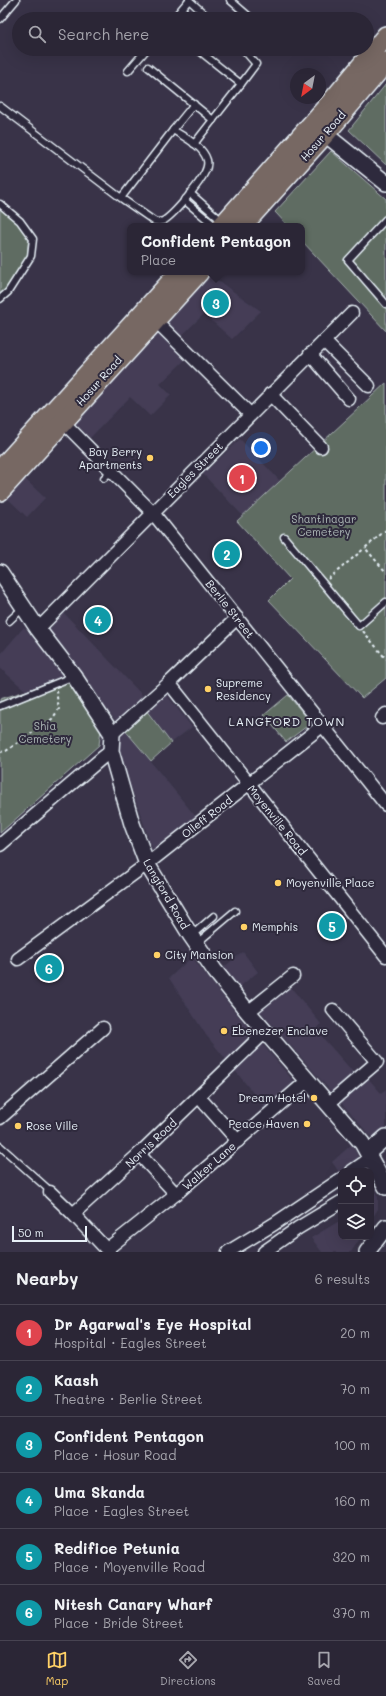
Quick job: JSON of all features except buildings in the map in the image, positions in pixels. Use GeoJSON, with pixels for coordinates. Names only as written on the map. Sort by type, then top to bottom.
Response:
{"type":"FeatureCollection","features":[{"type":"Feature","properties":{"kind":"main road","name":"Hosur Road"},"geometry":{"type":"LineString","coordinates":[[374,50],[386,36]]}},
{"type":"Feature","properties":{"kind":"main road","name":"Hosur Road"},"geometry":{"type":"LineString","coordinates":[[228,223],[369,56]]}},
{"type":"Feature","properties":{"kind":"main road","name":"Hosur Road"},"geometry":{"type":"LineString","coordinates":[[228,223],[326,134],[386,62]]}},
{"type":"Feature","properties":{"kind":"main road","name":"Hosur Road"},"geometry":{"type":"LineString","coordinates":[[0,470],[177,275]]}},
{"type":"Feature","properties":{"kind":"main road","name":"Hosur Road"},"geometry":{"type":"LineString","coordinates":[[0,491],[196,275]]}},
{"type":"Feature","properties":{"kind":"street"},"geometry":{"type":"LineString","coordinates":[[326,134],[386,183]]}},
{"type":"Feature","properties":{"kind":"street","name":"Eagles Street"},"geometry":{"type":"LineString","coordinates":[[38,629],[352,313]]}},
{"type":"Feature","properties":{"kind":"street"},"geometry":{"type":"LineString","coordinates":[[155,320],[250,414]]}},
{"type":"Feature","properties":{"kind":"street"},"geometry":{"type":"LineString","coordinates":[[324,341],[368,386]]}},
{"type":"Feature","properties":{"kind":"street"},"geometry":{"type":"LineString","coordinates":[[310,354],[349,399]]}},
{"type":"Feature","properties":{"kind":"street"},"geometry":{"type":"LineString","coordinates":[[270,394],[321,447]]}},
{"type":"Feature","properties":{"kind":"street","name":"Berlie Street"},"geometry":{"type":"LineString","coordinates":[[63,422],[108,475],[153,512],[386,805]]}},
{"type":"Feature","properties":{"kind":"street"},"geometry":{"type":"LineString","coordinates":[[0,572],[38,629],[74,676],[112,734],[169,683],[237,618]]}},
{"type":"Feature","properties":{"kind":"street","name":"Moyenville Road"},"geometry":{"type":"LineString","coordinates":[[169,683],[386,956]]}},
{"type":"Feature","properties":{"kind":"street","name":"Olleff Road"},"geometry":{"type":"LineString","coordinates":[[18,959],[147,864],[322,726]]}},
{"type":"Feature","properties":{"kind":"street","name":"Langford Road"},"geometry":{"type":"LineString","coordinates":[[112,734],[111,752],[132,824],[147,864],[193,940],[215,971],[265,1032],[362,1143],[379,1181]]}},
{"type":"Feature","properties":{"kind":"street"},"geometry":{"type":"LineString","coordinates":[[0,845],[111,752]]}},
{"type":"Feature","properties":{"kind":"street"},"geometry":{"type":"LineString","coordinates":[[248,1012],[293,976]]}},
{"type":"Feature","properties":{"kind":"street"},"geometry":{"type":"LineString","coordinates":[[328,1104],[377,1062],[333,1010]]}},
{"type":"Feature","properties":{"kind":"street"},"geometry":{"type":"LineString","coordinates":[[0,1118],[104,1028]]}},
{"type":"Feature","properties":{"kind":"street","name":"Norris Road"},"geometry":{"type":"LineString","coordinates":[[72,1214],[139,1154],[265,1032]]}},
{"type":"Feature","properties":{"kind":"street","name":"Walker Lane"},"geometry":{"type":"LineString","coordinates":[[108,1251],[308,1080]]}},
{"type":"Feature","properties":{"kind":"street"},"geometry":{"type":"LineString","coordinates":[[199,1097],[238,1140]]}},
{"type":"Feature","properties":{"kind":"street"},"geometry":{"type":"LineString","coordinates":[[355,1168],[369,1156],[386,1137]]}},
{"type":"Feature","properties":{"kind":"street"},"geometry":{"type":"LineString","coordinates":[[139,1154],[176,1194]]}},
{"type":"Feature","properties":{"kind":"street"},"geometry":{"type":"LineString","coordinates":[[228,1252],[274,1224],[338,1180]]}},
{"type":"Feature","properties":{"kind":"street"},"geometry":{"type":"LineString","coordinates":[[50,1192],[108,1251]]}},
{"type":"Feature","properties":{"kind":"street"},"geometry":{"type":"LineString","coordinates":[[264,1252],[298,1228],[338,1204]]}},
{"type":"Feature","properties":{"kind":"street"},"geometry":{"type":"LineString","coordinates":[[367,1252],[386,1227]]}},
{"type":"Feature","properties":{"kind":"lane"},"geometry":{"type":"LineString","coordinates":[[0,19],[16,0]]}},
{"type":"Feature","properties":{"kind":"lane"},"geometry":{"type":"LineString","coordinates":[[178,12],[189,0],[202,12]]}},
{"type":"Feature","properties":{"kind":"lane"},"geometry":{"type":"LineString","coordinates":[[230,0],[244,12]]}},
{"type":"Feature","properties":{"kind":"lane"},"geometry":{"type":"LineString","coordinates":[[128,71],[141,56]]}},
{"type":"Feature","properties":{"kind":"lane"},"geometry":{"type":"LineString","coordinates":[[206,56],[241,84]]}},
{"type":"Feature","properties":{"kind":"lane"},"geometry":{"type":"LineString","coordinates":[[194,144],[256,64],[249,56]]}},
{"type":"Feature","properties":{"kind":"lane"},"geometry":{"type":"LineString","coordinates":[[148,67],[214,120]]}},
{"type":"Feature","properties":{"kind":"lane"},"geometry":{"type":"LineString","coordinates":[[121,198],[194,104]]}},
{"type":"Feature","properties":{"kind":"lane"},"geometry":{"type":"LineString","coordinates":[[0,106],[121,198],[151,220],[158,222],[167,218],[190,194],[205,172],[207,164],[205,154],[194,144],[173,130]]}},
{"type":"Feature","properties":{"kind":"lane"},"geometry":{"type":"LineString","coordinates":[[190,194],[224,223]]}},
{"type":"Feature","properties":{"kind":"lane"},"geometry":{"type":"LineString","coordinates":[[184,200],[223,223]]}},
{"type":"Feature","properties":{"kind":"lane"},"geometry":{"type":"LineString","coordinates":[[0,204],[20,221],[33,239],[31,256],[8,292],[0,298]]}},
{"type":"Feature","properties":{"kind":"lane"},"geometry":{"type":"LineString","coordinates":[[386,219],[348,260],[386,304]]}},
{"type":"Feature","properties":{"kind":"lane"},"geometry":{"type":"LineString","coordinates":[[284,537],[359,626],[386,602]]}},
{"type":"Feature","properties":{"kind":"lane"},"geometry":{"type":"LineString","coordinates":[[9,621],[24,607]]}},
{"type":"Feature","properties":{"kind":"lane"},"geometry":{"type":"LineString","coordinates":[[0,706],[74,676]]}},
{"type":"Feature","properties":{"kind":"lane"},"geometry":{"type":"LineString","coordinates":[[193,940],[235,911]]}},
{"type":"Feature","properties":{"kind":"lane"},"geometry":{"type":"LineString","coordinates":[[193,940],[214,916]]}},
{"type":"Feature","properties":{"kind":"lane"},"geometry":{"type":"LineString","coordinates":[[0,1146],[48,1188],[50,1192]]}},
{"type":"Feature","properties":{"kind":"path"},"geometry":{"type":"LineString","coordinates":[[323,583],[386,530]]}},
{"type":"Feature","properties":{"kind":"path"},"geometry":{"type":"LineString","coordinates":[[365,548],[386,572]]}},
{"type":"Feature","properties":{"kind":"path"},"geometry":{"type":"LineString","coordinates":[[359,626],[386,659]]}},
{"type":"Feature","properties":{"kind":"path"},"geometry":{"type":"LineString","coordinates":[[0,752],[6,752],[52,719],[58,709],[55,684]]}},
{"type":"Feature","properties":{"kind":"shaded area"},"geometry":{"type":"Polygon","coordinates":[[[205,275],[210,275],[261,311],[232,339],[204,314],[173,344],[187,358],[160,384],[171,395],[150,416],[130,397],[90,438],[71,419],[205,275]]]}},
{"type":"Feature","properties":{"kind":"shaded area"},"geometry":{"type":"Polygon","coordinates":[[[240,439],[280,481],[243,516],[203,474],[240,439]]]}},
{"type":"Feature","properties":{"kind":"shaded area"},"geometry":{"type":"Polygon","coordinates":[[[24,478],[45,498],[27,517],[6,497],[24,478]]]}},
{"type":"Feature","properties":{"kind":"shaded area"},"geometry":{"type":"Polygon","coordinates":[[[64,613],[143,696],[116,721],[45,633],[64,613]]]}},
{"type":"Feature","properties":{"kind":"shaded area"},"geometry":{"type":"Polygon","coordinates":[[[24,627],[65,676],[26,691],[0,668],[0,655],[24,627]]]}},
{"type":"Feature","properties":{"kind":"shaded area"},"geometry":{"type":"Polygon","coordinates":[[[165,693],[192,727],[171,743],[146,710],[165,693]]]}},
{"type":"Feature","properties":{"kind":"shaded area"},"geometry":{"type":"Polygon","coordinates":[[[124,729],[196,817],[153,851],[117,746],[124,729]]]}},
{"type":"Feature","properties":{"kind":"shaded area"},"geometry":{"type":"Polygon","coordinates":[[[243,952],[258,972],[238,988],[224,967],[243,952]]]}},
{"type":"Feature","properties":{"kind":"shaded area"},"geometry":{"type":"Polygon","coordinates":[[[192,957],[240,1018],[296,1084],[267,1110],[206,1035],[169,978],[192,957]]]}},
{"type":"Feature","properties":{"kind":"shaded area"},"geometry":{"type":"Polygon","coordinates":[[[284,979],[321,1024],[316,1030],[354,1073],[360,1069],[381,1093],[386,1089],[386,1128],[373,1139],[253,1003],[284,979]]]}},
{"type":"Feature","properties":{"kind":"shaded area"},"geometry":{"type":"Polygon","coordinates":[[[352,1144],[364,1168],[338,1168],[338,1171],[332,1162],[352,1144]]]}},
{"type":"Feature","properties":{"kind":"shaded area"},"geometry":{"type":"Polygon","coordinates":[[[374,1189],[378,1197],[378,1209],[374,1215],[374,1189]]]}},
{"type":"Feature","properties":{"kind":"shaded area"},"geometry":{"type":"Polygon","coordinates":[[[338,1222],[338,1240],[359,1240],[351,1252],[322,1252],[311,1238],[338,1222]]]}},
{"type":"Feature","properties":{"kind":"green space"},"geometry":{"type":"Polygon","coordinates":[[[386,84],[386,165],[349,130],[386,84]]]}},
{"type":"Feature","properties":{"kind":"green space"},"geometry":{"type":"Polygon","coordinates":[[[331,151],[386,199],[386,331],[305,244],[305,223],[285,223],[275,212],[331,151]]]}},
{"type":"Feature","properties":{"kind":"green space"},"geometry":{"type":"Polygon","coordinates":[[[0,208],[29,232],[27,260],[6,290],[0,296],[0,208]]]}},
{"type":"Feature","properties":{"kind":"green space","name":"Shantinagar Cemetery"},"geometry":{"type":"Polygon","coordinates":[[[386,383],[386,678],[362,698],[269,600],[290,579],[237,521],[386,383]]]}},
{"type":"Feature","properties":{"kind":"green space","name":"Shia Cemetery"},"geometry":{"type":"Polygon","coordinates":[[[65,676],[101,729],[99,745],[0,833],[0,699],[65,676]]]}},
{"type":"Feature","properties":{"kind":"green space"},"geometry":{"type":"Polygon","coordinates":[[[288,695],[311,723],[286,742],[264,715],[288,695]]]}},
{"type":"Feature","properties":{"kind":"green space"},"geometry":{"type":"Polygon","coordinates":[[[146,710],[171,743],[151,761],[124,729],[146,710]]]}},
{"type":"Feature","properties":{"kind":"place","name":"Confident Pentagon"},"geometry":{"type":"Point","coordinates":[216,303]}},
{"type":"Feature","properties":{"kind":"place","name":"Bay Berry Apartments"},"geometry":{"type":"Point","coordinates":[150,458]}},
{"type":"Feature","properties":{"kind":"place","name":"Dr Agarwal's Eye Hospital"},"geometry":{"type":"Point","coordinates":[242,478]}},
{"type":"Feature","properties":{"kind":"place","name":"Kaash"},"geometry":{"type":"Point","coordinates":[227,554]}},
{"type":"Feature","properties":{"kind":"place","name":"Uma Skanda"},"geometry":{"type":"Point","coordinates":[98,620]}},
{"type":"Feature","properties":{"kind":"place","name":"Supreme Residency"},"geometry":{"type":"Point","coordinates":[208,689]}},
{"type":"Feature","properties":{"kind":"place","name":"Moyenville Place"},"geometry":{"type":"Point","coordinates":[278,883]}},
{"type":"Feature","properties":{"kind":"place","name":"Redifice Petunia"},"geometry":{"type":"Point","coordinates":[332,926]}},
{"type":"Feature","properties":{"kind":"place","name":"Memphis"},"geometry":{"type":"Point","coordinates":[244,927]}},
{"type":"Feature","properties":{"kind":"place","name":"City Mansion"},"geometry":{"type":"Point","coordinates":[157,955]}},
{"type":"Feature","properties":{"kind":"place","name":"Nitesh Canary Wharf"},"geometry":{"type":"Point","coordinates":[49,968]}},
{"type":"Feature","properties":{"kind":"place","name":"Ebenezer Enclave"},"geometry":{"type":"Point","coordinates":[224,1031]}},
{"type":"Feature","properties":{"kind":"place","name":"Dream Hotel"},"geometry":{"type":"Point","coordinates":[314,1098]}},
{"type":"Feature","properties":{"kind":"place","name":"Peace Haven"},"geometry":{"type":"Point","coordinates":[307,1124]}},
{"type":"Feature","properties":{"kind":"place","name":"Rose Ville"},"geometry":{"type":"Point","coordinates":[18,1126]}},
{"type":"Feature","properties":{"kind":"district","name":"LANGFORD TOWN"},"geometry":{"type":"Point","coordinates":[287,722]}}]}
